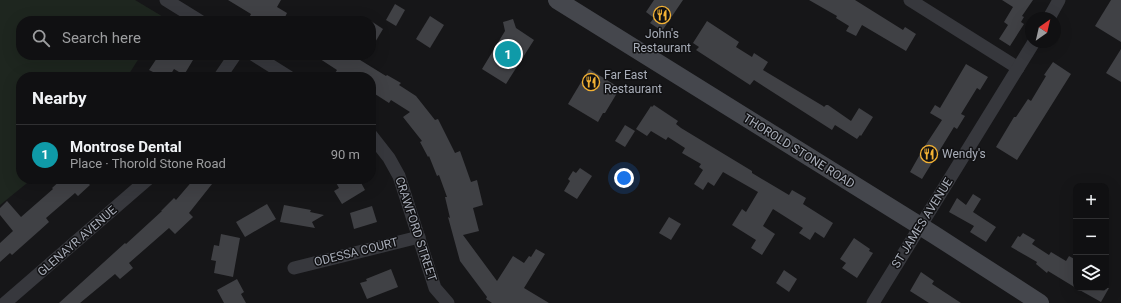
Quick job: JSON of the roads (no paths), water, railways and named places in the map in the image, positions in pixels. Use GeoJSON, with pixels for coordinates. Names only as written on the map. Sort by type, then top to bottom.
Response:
{"type":"FeatureCollection","features":[{"type":"Feature","properties":{"kind":"main road","name":"THOROLD STONE ROAD"},"geometry":{"type":"LineString","coordinates":[[557,0],[920,226],[1040,303]]}},
{"type":"Feature","properties":{"kind":"street"},"geometry":{"type":"LineString","coordinates":[[166,0],[192,16]]}},
{"type":"Feature","properties":{"kind":"street"},"geometry":{"type":"LineString","coordinates":[[910,0],[1018,68]]}},
{"type":"Feature","properties":{"kind":"street"},"geometry":{"type":"LineString","coordinates":[[1052,12],[1059,0]]}},
{"type":"Feature","properties":{"kind":"street","name":"ST JAMES AVENUE"},"geometry":{"type":"LineString","coordinates":[[873,303],[1030,48]]}},
{"type":"Feature","properties":{"kind":"street"},"geometry":{"type":"LineString","coordinates":[[223,72],[232,60]]}},
{"type":"Feature","properties":{"kind":"street"},"geometry":{"type":"LineString","coordinates":[[262,60],[281,72]]}},
{"type":"Feature","properties":{"kind":"street","name":"CRAWFORD STREET"},"geometry":{"type":"LineString","coordinates":[[376,141],[389,158],[399,176],[435,288],[448,303]]}},
{"type":"Feature","properties":{"kind":"street","name":"GLENAYR AVENUE"},"geometry":{"type":"LineString","coordinates":[[5,303],[142,184]]}},
{"type":"Feature","properties":{"kind":"street","name":"ODESSA COURT"},"geometry":{"type":"LineString","coordinates":[[294,268],[419,237]]}},
{"type":"Feature","properties":{"kind":"place","name":"John's Restaurant"},"geometry":{"type":"Point","coordinates":[662,15]}},
{"type":"Feature","properties":{"kind":"place","name":"Montrose Dental"},"geometry":{"type":"Point","coordinates":[508,54]}},
{"type":"Feature","properties":{"kind":"place","name":"Far East Restaurant"},"geometry":{"type":"Point","coordinates":[591,82]}},
{"type":"Feature","properties":{"kind":"place","name":"Wendy's"},"geometry":{"type":"Point","coordinates":[929,154]}}]}
